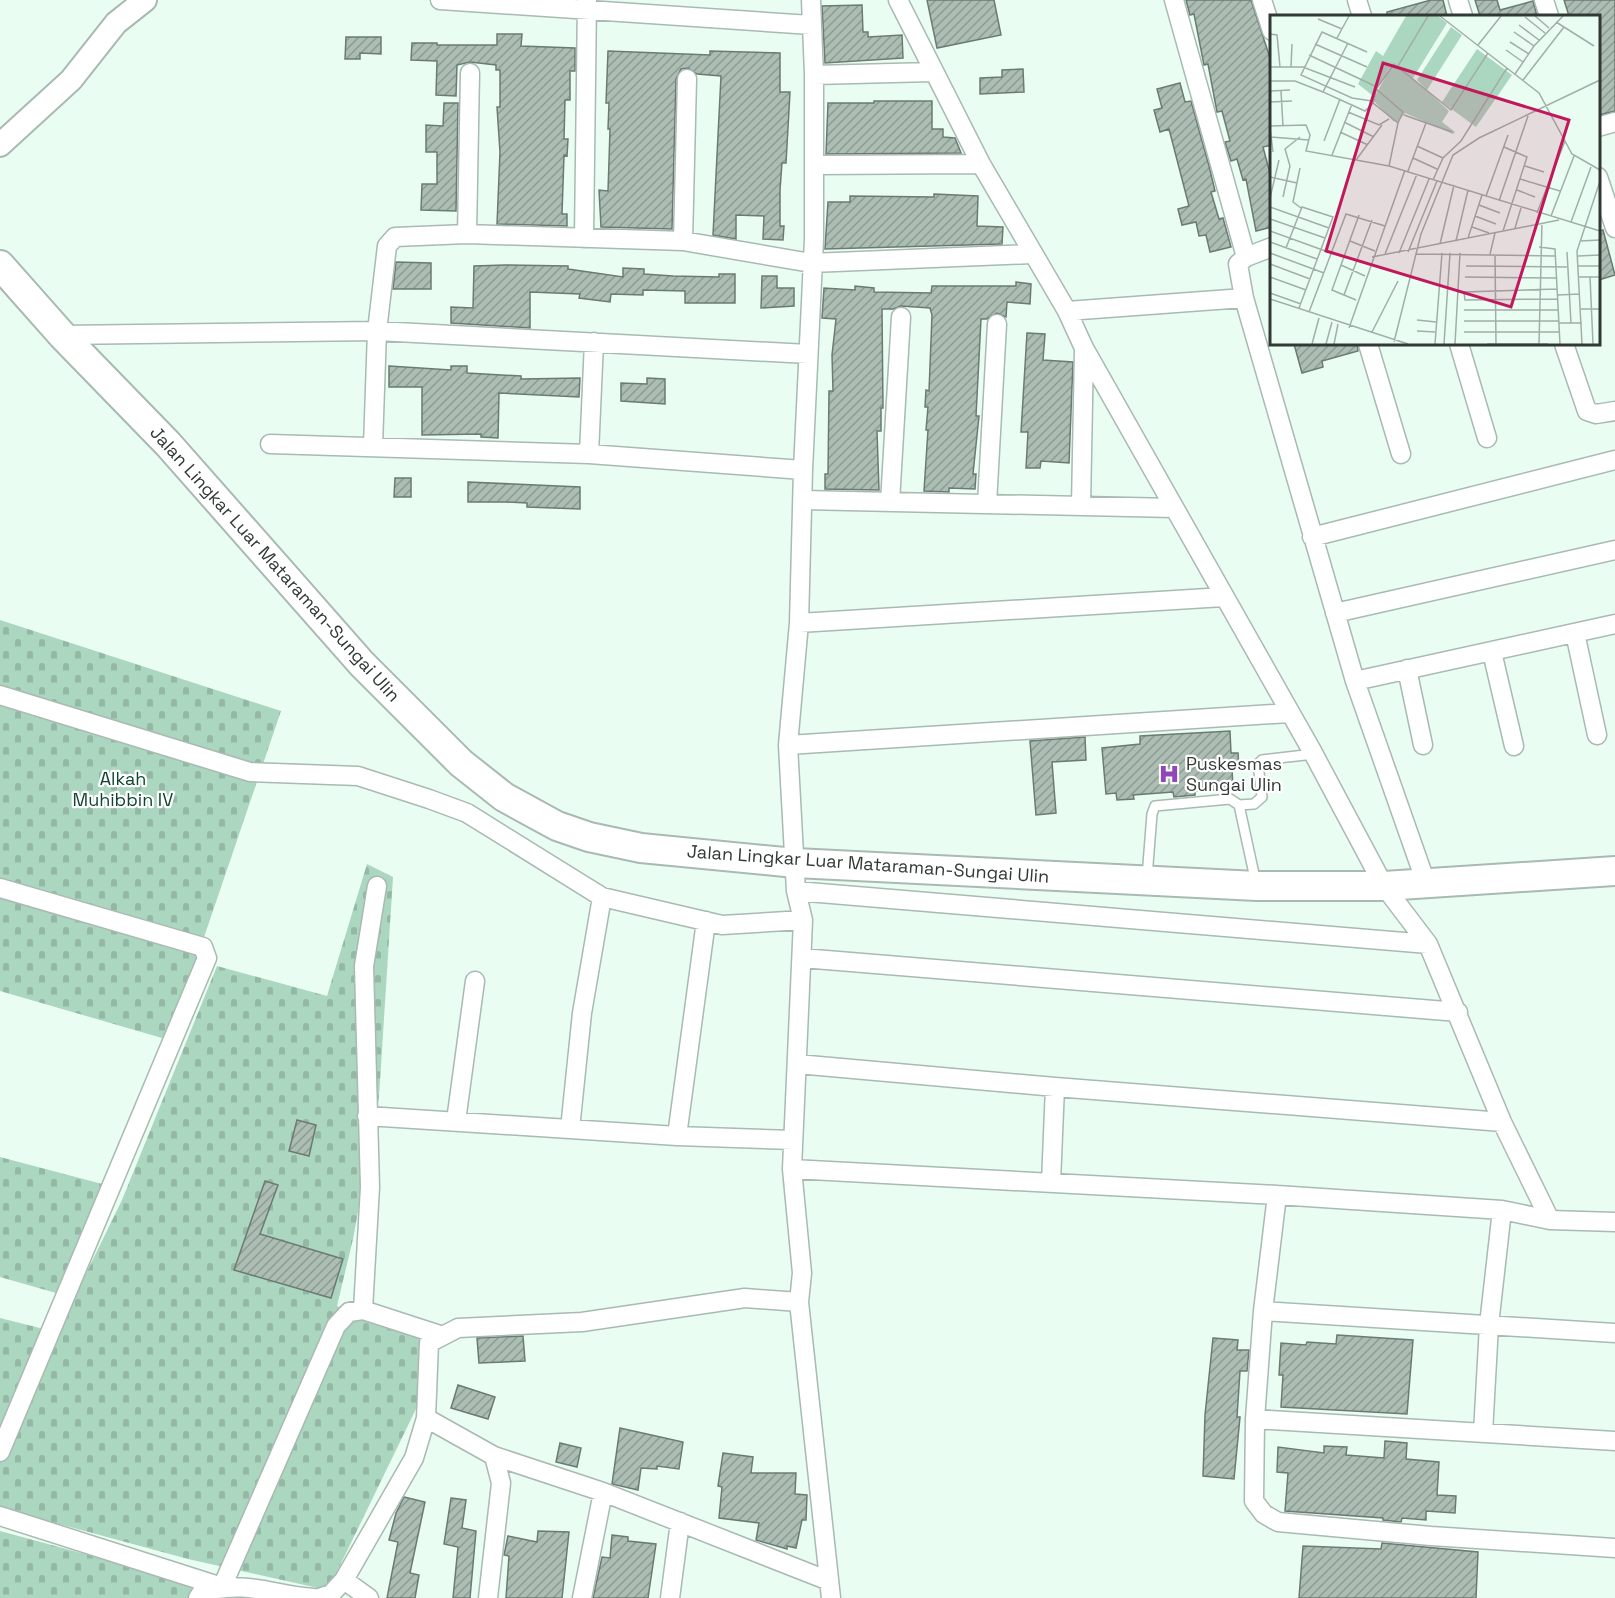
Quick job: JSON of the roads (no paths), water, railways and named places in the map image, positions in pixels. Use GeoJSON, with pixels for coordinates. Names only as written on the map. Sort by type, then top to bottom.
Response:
{"type":"FeatureCollection","features":[{"type":"Feature","properties":{"kind":"main road","name":"Jalan Lingkar Luar Mataraman-Sungai Ulin"},"geometry":{"type":"LineString","coordinates":[[0,265],[62,335],[168,444],[362,664],[461,763],[504,797],[557,826],[589,837],[641,848],[795,863],[1257,886],[1384,886],[1615,871]]}},
{"type":"Feature","properties":{"kind":"street"},"geometry":{"type":"LineString","coordinates":[[0,145],[71,80],[116,23],[145,0]]}},
{"type":"Feature","properties":{"kind":"street"},"geometry":{"type":"LineString","coordinates":[[440,0],[587,5],[811,24]]}},
{"type":"Feature","properties":{"kind":"street"},"geometry":{"type":"LineString","coordinates":[[811,0],[814,75],[814,239],[811,263],[799,623],[788,745],[796,891],[803,920],[792,1169],[802,1273],[799,1302],[830,1589]]}},
{"type":"Feature","properties":{"kind":"street"},"geometry":{"type":"LineString","coordinates":[[898,0],[932,72],[981,164],[1067,311],[1084,348],[1312,751],[1384,886],[1428,944],[1502,1122],[1551,1220]]}},
{"type":"Feature","properties":{"kind":"street"},"geometry":{"type":"LineString","coordinates":[[1174,0],[1246,257]]}},
{"type":"Feature","properties":{"kind":"street"},"geometry":{"type":"LineString","coordinates":[[1262,0],[1270,24]]}},
{"type":"Feature","properties":{"kind":"street"},"geometry":{"type":"LineString","coordinates":[[1357,0],[1362,15]]}},
{"type":"Feature","properties":{"kind":"street"},"geometry":{"type":"LineString","coordinates":[[1458,0],[1463,15]]}},
{"type":"Feature","properties":{"kind":"street"},"geometry":{"type":"LineString","coordinates":[[1544,0],[1549,15]]}},
{"type":"Feature","properties":{"kind":"street"},"geometry":{"type":"LineString","coordinates":[[584,238],[587,5]]}},
{"type":"Feature","properties":{"kind":"street"},"geometry":{"type":"LineString","coordinates":[[814,75],[932,72]]}},
{"type":"Feature","properties":{"kind":"street"},"geometry":{"type":"LineString","coordinates":[[467,234],[470,73]]}},
{"type":"Feature","properties":{"kind":"street"},"geometry":{"type":"LineString","coordinates":[[682,242],[687,79]]}},
{"type":"Feature","properties":{"kind":"street"},"geometry":{"type":"LineString","coordinates":[[1600,127],[1615,122]]}},
{"type":"Feature","properties":{"kind":"street"},"geometry":{"type":"LineString","coordinates":[[814,165],[981,164]]}},
{"type":"Feature","properties":{"kind":"street"},"geometry":{"type":"LineString","coordinates":[[1600,180],[1615,228]]}},
{"type":"Feature","properties":{"kind":"street"},"geometry":{"type":"LineString","coordinates":[[373,446],[376,331],[387,246],[395,237],[467,234],[682,242],[811,263],[1032,254]]}},
{"type":"Feature","properties":{"kind":"street"},"geometry":{"type":"LineString","coordinates":[[1270,248],[1246,257],[1238,264],[1244,298],[1355,681],[1426,883]]}},
{"type":"Feature","properties":{"kind":"street"},"geometry":{"type":"LineString","coordinates":[[1067,311],[1244,298]]}},
{"type":"Feature","properties":{"kind":"street"},"geometry":{"type":"LineString","coordinates":[[890,502],[901,317]]}},
{"type":"Feature","properties":{"kind":"street"},"geometry":{"type":"LineString","coordinates":[[987,504],[997,324]]}},
{"type":"Feature","properties":{"kind":"street"},"geometry":{"type":"LineString","coordinates":[[62,335],[376,331],[808,354]]}},
{"type":"Feature","properties":{"kind":"street"},"geometry":{"type":"LineString","coordinates":[[589,454],[594,342]]}},
{"type":"Feature","properties":{"kind":"street"},"geometry":{"type":"LineString","coordinates":[[1368,345],[1401,454]]}},
{"type":"Feature","properties":{"kind":"street"},"geometry":{"type":"LineString","coordinates":[[1459,345],[1487,438]]}},
{"type":"Feature","properties":{"kind":"street"},"geometry":{"type":"LineString","coordinates":[[1564,345],[1587,411],[1596,414],[1615,411]]}},
{"type":"Feature","properties":{"kind":"street"},"geometry":{"type":"LineString","coordinates":[[1081,506],[1084,348]]}},
{"type":"Feature","properties":{"kind":"street"},"geometry":{"type":"LineString","coordinates":[[270,444],[589,454],[803,470]]}},
{"type":"Feature","properties":{"kind":"street"},"geometry":{"type":"LineString","coordinates":[[1312,537],[1615,460]]}},
{"type":"Feature","properties":{"kind":"street"},"geometry":{"type":"LineString","coordinates":[[803,500],[1174,508]]}},
{"type":"Feature","properties":{"kind":"street"},"geometry":{"type":"LineString","coordinates":[[1335,613],[1615,550]]}},
{"type":"Feature","properties":{"kind":"street"},"geometry":{"type":"LineString","coordinates":[[799,623],[1224,597]]}},
{"type":"Feature","properties":{"kind":"street"},"geometry":{"type":"LineString","coordinates":[[1355,681],[1615,624]]}},
{"type":"Feature","properties":{"kind":"street"},"geometry":{"type":"LineString","coordinates":[[1575,633],[1597,735]]}},
{"type":"Feature","properties":{"kind":"street"},"geometry":{"type":"LineString","coordinates":[[1492,652],[1514,746]]}},
{"type":"Feature","properties":{"kind":"street"},"geometry":{"type":"LineString","coordinates":[[1407,669],[1423,745]]}},
{"type":"Feature","properties":{"kind":"street"},"geometry":{"type":"LineString","coordinates":[[0,695],[250,772],[358,776],[429,799],[467,813],[602,897],[722,925],[803,920]]}},
{"type":"Feature","properties":{"kind":"street"},"geometry":{"type":"LineString","coordinates":[[788,745],[1289,712]]}},
{"type":"Feature","properties":{"kind":"street"},"geometry":{"type":"LineString","coordinates":[[363,1310],[370,1187],[363,966],[377,886]]}},
{"type":"Feature","properties":{"kind":"street"},"geometry":{"type":"LineString","coordinates":[[0,888],[203,947],[207,958],[0,1452]]}},
{"type":"Feature","properties":{"kind":"street"},"geometry":{"type":"LineString","coordinates":[[796,891],[1428,944]]}},
{"type":"Feature","properties":{"kind":"street"},"geometry":{"type":"LineString","coordinates":[[570,1129],[582,1013],[602,897]]}},
{"type":"Feature","properties":{"kind":"street"},"geometry":{"type":"LineString","coordinates":[[677,1136],[706,921]]}},
{"type":"Feature","properties":{"kind":"street"},"geometry":{"type":"LineString","coordinates":[[802,958],[1458,1012]]}},
{"type":"Feature","properties":{"kind":"street"},"geometry":{"type":"LineString","coordinates":[[456,1121],[475,981]]}},
{"type":"Feature","properties":{"kind":"street"},"geometry":{"type":"LineString","coordinates":[[797,1064],[1502,1122]]}},
{"type":"Feature","properties":{"kind":"street"},"geometry":{"type":"LineString","coordinates":[[1051,1182],[1055,1087]]}},
{"type":"Feature","properties":{"kind":"street"},"geometry":{"type":"LineString","coordinates":[[367,1116],[677,1136],[793,1140]]}},
{"type":"Feature","properties":{"kind":"street"},"geometry":{"type":"LineString","coordinates":[[792,1169],[1277,1195],[1502,1210],[1551,1220],[1615,1222]]}},
{"type":"Feature","properties":{"kind":"street"},"geometry":{"type":"LineString","coordinates":[[1277,1195],[1263,1311],[1256,1419],[1254,1501],[1264,1514],[1278,1522],[1431,1536],[1615,1548]]}},
{"type":"Feature","properties":{"kind":"street"},"geometry":{"type":"LineString","coordinates":[[1483,1433],[1489,1325],[1502,1210]]}},
{"type":"Feature","properties":{"kind":"street"},"geometry":{"type":"LineString","coordinates":[[198,1598],[202,1592],[222,1587],[248,1586],[324,1597],[344,1580],[414,1458],[426,1418],[429,1343],[440,1335],[458,1328],[582,1322],[745,1298],[799,1302]]}},
{"type":"Feature","properties":{"kind":"street"},"geometry":{"type":"LineString","coordinates":[[222,1587],[336,1326],[349,1312],[363,1310],[440,1335]]}},
{"type":"Feature","properties":{"kind":"street"},"geometry":{"type":"LineString","coordinates":[[1263,1311],[1615,1333]]}},
{"type":"Feature","properties":{"kind":"street"},"geometry":{"type":"LineString","coordinates":[[426,1418],[495,1456],[603,1491],[680,1522],[830,1589]]}},
{"type":"Feature","properties":{"kind":"street"},"geometry":{"type":"LineString","coordinates":[[1256,1419],[1615,1441]]}},
{"type":"Feature","properties":{"kind":"street"},"geometry":{"type":"LineString","coordinates":[[488,1598],[501,1483],[495,1456]]}},
{"type":"Feature","properties":{"kind":"street"},"geometry":{"type":"LineString","coordinates":[[582,1598],[603,1491]]}},
{"type":"Feature","properties":{"kind":"street"},"geometry":{"type":"LineString","coordinates":[[0,1516],[222,1587]]}},
{"type":"Feature","properties":{"kind":"street"},"geometry":{"type":"LineString","coordinates":[[670,1598],[680,1522]]}},
{"type":"Feature","properties":{"kind":"street"},"geometry":{"type":"LineString","coordinates":[[344,1580],[369,1598]]}},
{"type":"Feature","properties":{"kind":"lane"},"geometry":{"type":"LineString","coordinates":[[1147,880],[1152,814],[1155,806],[1230,799],[1239,805],[1254,804],[1262,797],[1258,764],[1262,760],[1305,755],[1312,751]]}},
{"type":"Feature","properties":{"kind":"lane"},"geometry":{"type":"LineString","coordinates":[[1239,805],[1257,886]]}},
{"type":"Feature","properties":{"kind":"place","name":"Puskesmas Sungai Ulin"},"geometry":{"type":"Point","coordinates":[1169,774]}},
{"type":"Feature","properties":{"kind":"park label","name":"Alkah Muhibbin IV"},"geometry":{"type":"Point","coordinates":[123,789]}}]}
